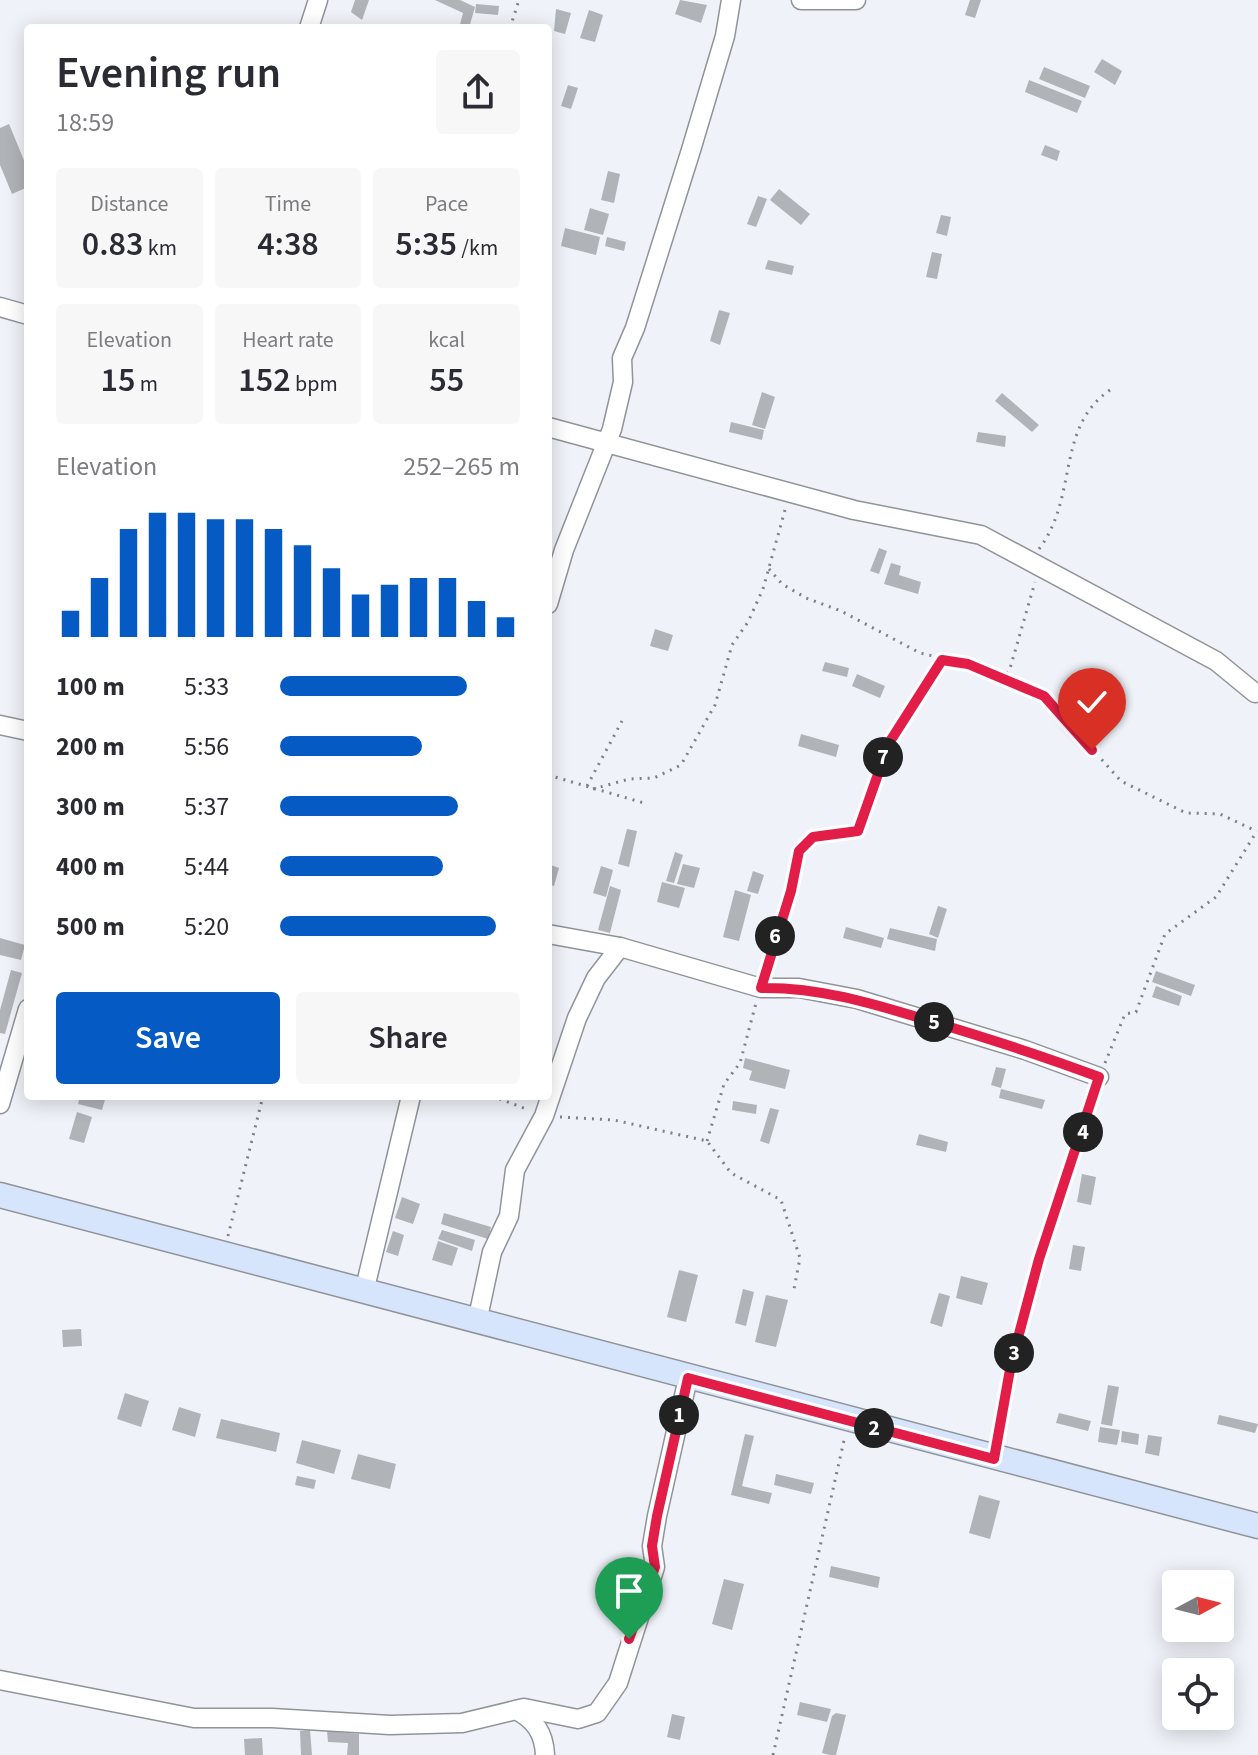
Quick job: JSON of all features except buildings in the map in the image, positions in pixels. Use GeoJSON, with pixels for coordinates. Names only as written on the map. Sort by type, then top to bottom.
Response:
{"type":"FeatureCollection","features":[{"type":"Feature","properties":{"kind":"street"},"geometry":{"type":"LineString","coordinates":[[310,24],[318,0]]}},
{"type":"Feature","properties":{"kind":"street"},"geometry":{"type":"LineString","coordinates":[[552,593],[605,441],[612,429],[623,382],[622,358],[635,328],[691,150],[725,36],[731,0]]}},
{"type":"Feature","properties":{"kind":"street"},"geometry":{"type":"LineString","coordinates":[[801,0],[856,0]]}},
{"type":"Feature","properties":{"kind":"street"},"geometry":{"type":"LineString","coordinates":[[0,307],[24,314]]}},
{"type":"Feature","properties":{"kind":"street"},"geometry":{"type":"LineString","coordinates":[[552,428],[854,510],[981,535],[1216,661],[1255,693]]}},
{"type":"Feature","properties":{"kind":"street"},"geometry":{"type":"LineString","coordinates":[[0,725],[24,730]]}},
{"type":"Feature","properties":{"kind":"street"},"geometry":{"type":"LineString","coordinates":[[552,935],[620,947],[761,988],[799,988],[857,999],[1025,1050],[1099,1077]]}},
{"type":"Feature","properties":{"kind":"street"},"geometry":{"type":"LineString","coordinates":[[552,1092],[577,1018],[596,978],[620,947]]}},
{"type":"Feature","properties":{"kind":"street"},"geometry":{"type":"LineString","coordinates":[[0,1104],[24,1023]]}},
{"type":"Feature","properties":{"kind":"street"},"geometry":{"type":"LineString","coordinates":[[364,1292],[410,1100]]}},
{"type":"Feature","properties":{"kind":"street"},"geometry":{"type":"LineString","coordinates":[[477,1322],[492,1252],[509,1216],[515,1170],[549,1100]]}},
{"type":"Feature","properties":{"kind":"street"},"geometry":{"type":"LineString","coordinates":[[0,1195],[848,1421],[1258,1526]]}},
{"type":"Feature","properties":{"kind":"street"},"geometry":{"type":"LineString","coordinates":[[0,1680],[194,1718],[272,1718],[390,1725],[462,1723],[524,1708],[578,1719],[597,1713],[618,1683],[655,1567],[655,1531],[688,1378]]}},
{"type":"Feature","properties":{"kind":"street"},"geometry":{"type":"LineString","coordinates":[[514,1709],[532,1719],[544,1742],[545,1755]]}},
{"type":"Feature","properties":{"kind":"path"},"geometry":{"type":"LineString","coordinates":[[511,24],[519,0]]}},
{"type":"Feature","properties":{"kind":"path"},"geometry":{"type":"LineString","coordinates":[[1001,679],[1009,672],[1034,592],[1032,563],[1064,503],[1071,446],[1086,412],[1094,401],[1110,390]]}},
{"type":"Feature","properties":{"kind":"path"},"geometry":{"type":"LineString","coordinates":[[593,789],[629,779],[654,778],[681,765],[715,705],[732,645],[748,622],[769,569],[787,504],[787,490]]}},
{"type":"Feature","properties":{"kind":"path"},"geometry":{"type":"LineString","coordinates":[[769,569],[782,584],[806,598],[942,660],[968,664],[1044,696],[1121,781],[1186,813],[1220,814],[1258,831],[1216,897],[1165,934],[1136,1012],[1125,1014],[1099,1077],[1035,1274],[1011,1364],[994,1459]]}},
{"type":"Feature","properties":{"kind":"path"},"geometry":{"type":"LineString","coordinates":[[707,1141],[724,1084],[740,1063],[791,891],[799,851],[813,837],[858,831],[889,743],[942,660]]}},
{"type":"Feature","properties":{"kind":"path"},"geometry":{"type":"LineString","coordinates":[[587,786],[622,721]]}},
{"type":"Feature","properties":{"kind":"path"},"geometry":{"type":"LineString","coordinates":[[552,776],[644,803]]}},
{"type":"Feature","properties":{"kind":"path"},"geometry":{"type":"LineString","coordinates":[[223,1256],[262,1100]]}},
{"type":"Feature","properties":{"kind":"path"},"geometry":{"type":"LineString","coordinates":[[502,1100],[544,1116],[614,1120],[707,1141],[731,1173],[781,1200],[800,1258],[794,1289]]}},
{"type":"Feature","properties":{"kind":"path"},"geometry":{"type":"LineString","coordinates":[[773,1755],[848,1421]]}},
{"type":"Feature","properties":{"kind":"route"},"geometry":{"type":"LineString","coordinates":[[629,1639],[655,1567],[652,1546],[657,1516],[688,1378],[994,1459],[1011,1364],[1039,1259],[1099,1077],[1025,1050],[857,999],[799,988],[761,988],[791,891],[799,851],[813,837],[858,831],[889,743],[942,660],[968,664],[1044,696],[1092,750]]}}]}
